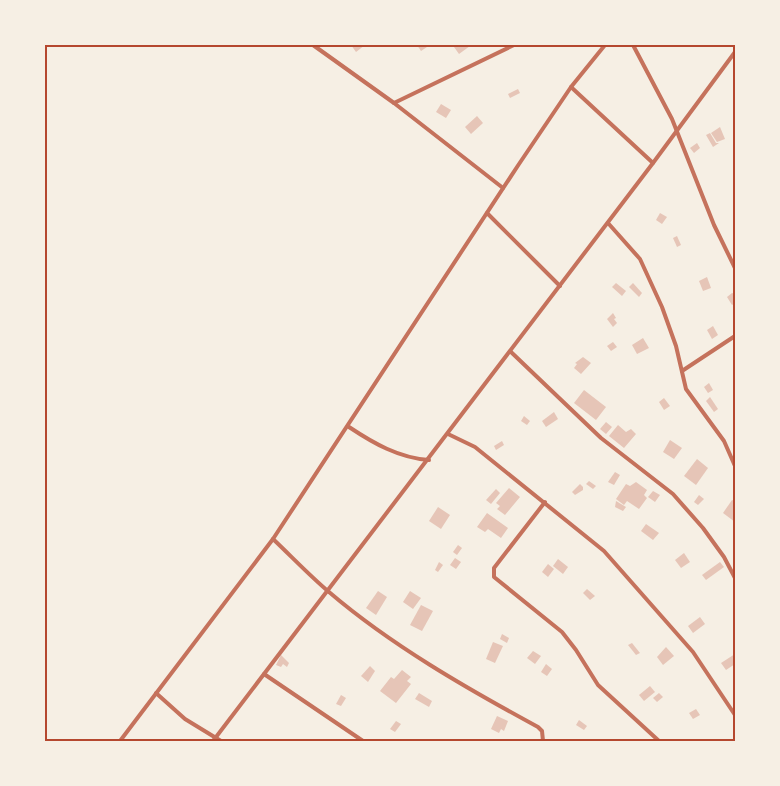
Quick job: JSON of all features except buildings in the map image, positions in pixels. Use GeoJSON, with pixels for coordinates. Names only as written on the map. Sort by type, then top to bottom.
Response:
{"type":"FeatureCollection","features":[{"type":"Feature","properties":{"kind":"street"},"geometry":{"type":"LineString","coordinates":[[313,45],[394,103],[503,188]]}},
{"type":"Feature","properties":{"kind":"street"},"geometry":{"type":"LineString","coordinates":[[394,103],[514,45]]}},
{"type":"Feature","properties":{"kind":"street"},"geometry":{"type":"LineString","coordinates":[[120,741],[273,540],[503,188],[571,87],[605,45]]}},
{"type":"Feature","properties":{"kind":"street"},"geometry":{"type":"LineString","coordinates":[[633,45],[677,131],[714,226],[735,268]]}},
{"type":"Feature","properties":{"kind":"street"},"geometry":{"type":"LineString","coordinates":[[213,741],[429,460],[734,54]]}},
{"type":"Feature","properties":{"kind":"street"},"geometry":{"type":"LineString","coordinates":[[734,54],[735,61]]}},
{"type":"Feature","properties":{"kind":"street"},"geometry":{"type":"LineString","coordinates":[[571,87],[653,164]]}},
{"type":"Feature","properties":{"kind":"street"},"geometry":{"type":"LineString","coordinates":[[487,213],[560,286]]}},
{"type":"Feature","properties":{"kind":"street"},"geometry":{"type":"LineString","coordinates":[[608,223],[640,258],[662,307],[686,389],[724,441],[735,466]]}},
{"type":"Feature","properties":{"kind":"street"},"geometry":{"type":"LineString","coordinates":[[682,371],[735,336]]}},
{"type":"Feature","properties":{"kind":"street"},"geometry":{"type":"LineString","coordinates":[[510,352],[601,438],[673,494],[703,528],[724,557],[735,578]]}},
{"type":"Feature","properties":{"kind":"street"},"geometry":{"type":"LineString","coordinates":[[348,427],[376,444],[415,459],[429,460]]}},
{"type":"Feature","properties":{"kind":"street"},"geometry":{"type":"LineString","coordinates":[[448,434],[475,447],[604,551],[693,652],[735,714]]}},
{"type":"Feature","properties":{"kind":"street"},"geometry":{"type":"LineString","coordinates":[[545,502],[494,568],[494,577],[562,632],[598,685],[659,741]]}},
{"type":"Feature","properties":{"kind":"street"},"geometry":{"type":"LineString","coordinates":[[273,540],[328,591],[389,637],[538,727],[542,730],[543,741]]}},
{"type":"Feature","properties":{"kind":"street"},"geometry":{"type":"LineString","coordinates":[[264,674],[363,741]]}},
{"type":"Feature","properties":{"kind":"street"},"geometry":{"type":"LineString","coordinates":[[156,694],[186,719],[216,736],[221,741]]}}]}
